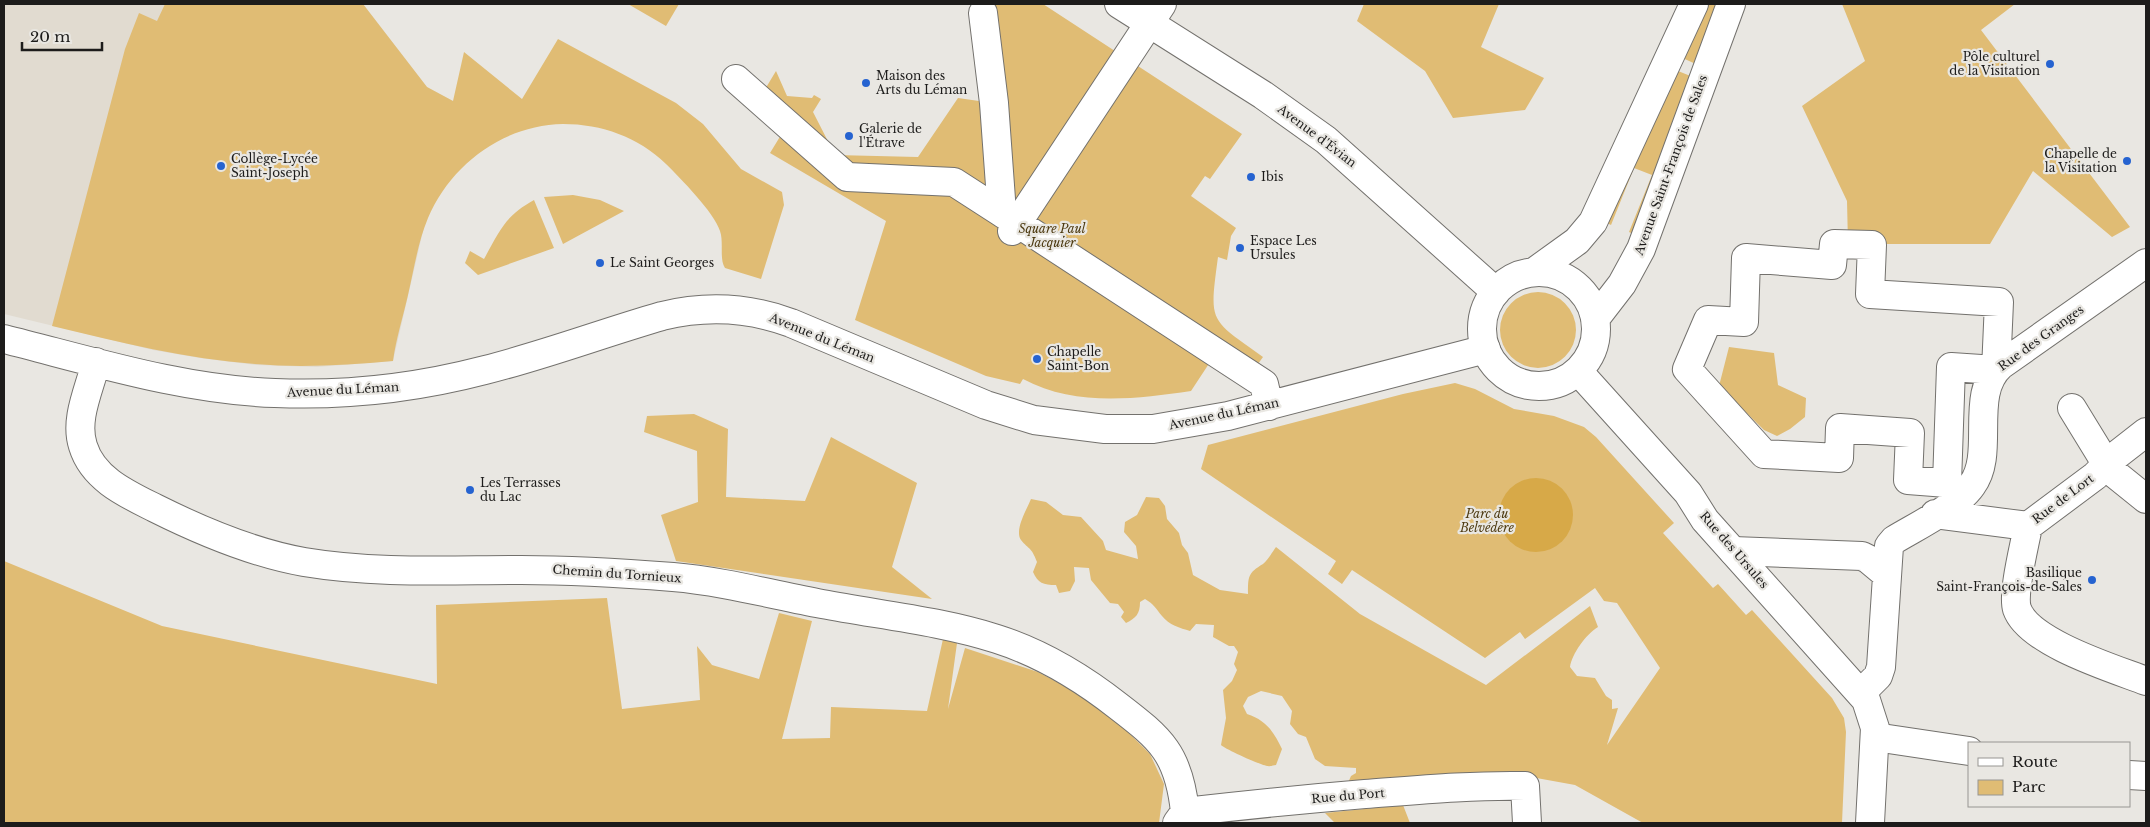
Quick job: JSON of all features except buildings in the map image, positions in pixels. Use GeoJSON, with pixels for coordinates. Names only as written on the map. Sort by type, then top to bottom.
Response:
{"type":"FeatureCollection","features":[{"type":"Feature","properties":{"kind":"street","name":"Avenue d'Évian"},"geometry":{"type":"LineString","coordinates":[[1119,4],[1155,13],[1292,114],[1326,140],[1496,292]]}},
{"type":"Feature","properties":{"kind":"street"},"geometry":{"type":"LineString","coordinates":[[1534,272],[1558,276],[1573,283],[1587,300],[1595,319],[1592,351],[1578,371],[1553,384],[1526,385],[1501,372],[1486,349],[1482,329],[1483,319],[1490,300],[1509,281],[1534,272],[1576,241],[1593,222],[1694,4]]}},
{"type":"Feature","properties":{"kind":"street","name":"Avenue Saint-François de Sales"},"geometry":{"type":"LineString","coordinates":[[1595,319],[1622,284],[1641,249],[1731,4]]}},
{"type":"Feature","properties":{"kind":"street"},"geometry":{"type":"LineString","coordinates":[[983,13],[1010,222]]}},
{"type":"Feature","properties":{"kind":"street"},"geometry":{"type":"LineString","coordinates":[[1010,222],[1155,13]]}},
{"type":"Feature","properties":{"kind":"street"},"geometry":{"type":"LineString","coordinates":[[736,79],[847,178],[954,182],[1010,222],[1264,384],[1269,406]]}},
{"type":"Feature","properties":{"kind":"street"},"geometry":{"type":"LineString","coordinates":[[1834,244],[1872,245],[1870,294],[2000,302],[1996,370],[1951,367],[1947,483],[1908,480],[1910,433],[1840,428],[1838,458],[1764,454],[1687,369],[1708,320],[1744,322],[1746,258],[1832,265],[1834,244]]}},
{"type":"Feature","properties":{"kind":"street","name":"Rue des Granges"},"geometry":{"type":"LineString","coordinates":[[1862,692],[1878,676],[1881,667],[1887,550],[1891,543],[1967,491],[1976,478],[1980,471],[1988,381],[1996,370],[2146,263]]}},
{"type":"Feature","properties":{"kind":"street","name":"Avenue du Léman"},"geometry":{"type":"LineString","coordinates":[[4,339],[96,362],[230,389],[273,393],[359,392],[402,387],[477,372],[662,316],[682,311],[721,308],[769,315],[986,406],[1058,424],[1105,430],[1153,429],[1269,406],[1486,349]]}},
{"type":"Feature","properties":{"kind":"street","name":"Chemin du Tornieux"},"geometry":{"type":"LineString","coordinates":[[96,362],[82,415],[80,431],[83,446],[90,460],[99,474],[112,484],[176,518],[237,543],[310,563],[349,568],[419,572],[574,570],[678,578],[976,633],[1025,649],[1056,664],[1100,692],[1147,729],[1161,742],[1174,764],[1181,783],[1186,820]]}},
{"type":"Feature","properties":{"kind":"street","name":"Rue des Ursules"},"geometry":{"type":"LineString","coordinates":[[1578,371],[1688,492],[1705,520],[1862,692],[1872,714],[1875,737],[1870,823]]}},
{"type":"Feature","properties":{"kind":"street"},"geometry":{"type":"LineString","coordinates":[[2072,408],[2110,470],[2146,499]]}},
{"type":"Feature","properties":{"kind":"street","name":"Rue de Lort"},"geometry":{"type":"LineString","coordinates":[[1936,514],[2028,526],[2095,476],[2106,464],[2146,432]]}},
{"type":"Feature","properties":{"kind":"street"},"geometry":{"type":"LineString","coordinates":[[2028,526],[2016,596],[2017,610],[2025,621],[2055,645],[2146,681]]}},
{"type":"Feature","properties":{"kind":"street"},"geometry":{"type":"LineString","coordinates":[[1733,550],[1862,556],[1868,558],[1886,574]]}},
{"type":"Feature","properties":{"kind":"street"},"geometry":{"type":"LineString","coordinates":[[1875,737],[1968,751]]}},
{"type":"Feature","properties":{"kind":"street"},"geometry":{"type":"LineString","coordinates":[[2130,775],[2146,776]]}},
{"type":"Feature","properties":{"kind":"street","name":"Rue du Port"},"geometry":{"type":"LineString","coordinates":[[1186,820],[1250,804],[1446,787],[1525,786],[1527,823]]}},
{"type":"Feature","properties":{"kind":"shaded area","name":"Collège-Lycée Saint-Joseph"},"geometry":{"type":"Polygon","coordinates":[[[4,4],[363,4],[427,87],[453,101],[393,361],[317,367],[256,365],[153,350],[4,314],[4,4]]]}},
{"type":"Feature","properties":{"kind":"shaded area"},"geometry":{"type":"Polygon","coordinates":[[[1536,478],[1550,481],[1562,489],[1570,501],[1573,515],[1570,529],[1562,541],[1550,549],[1536,552],[1522,549],[1510,541],[1502,529],[1499,515],[1502,501],[1510,489],[1522,481],[1536,478]]]}},
{"type":"Feature","properties":{"kind":"green space","name":"Collège-Lycée Saint-Joseph"},"geometry":{"type":"Polygon","coordinates":[[[165,4],[363,4],[427,87],[453,101],[464,52],[522,99],[558,39],[676,103],[703,124],[741,169],[782,192],[784,205],[761,279],[725,268],[722,260],[721,235],[717,223],[672,170],[644,146],[619,134],[592,126],[563,124],[541,126],[500,140],[482,151],[450,181],[438,198],[422,236],[393,361],[307,366],[229,362],[153,349],[52,326],[125,49],[139,13],[157,21],[165,4]]]}},
{"type":"Feature","properties":{"kind":"green space"},"geometry":{"type":"Polygon","coordinates":[[[628,4],[679,4],[666,26],[628,4]]]}},
{"type":"Feature","properties":{"kind":"green space","name":"Square Paul Jacquier"},"geometry":{"type":"Polygon","coordinates":[[[989,4],[1043,4],[1242,134],[1210,179],[1205,176],[1191,196],[1236,228],[1231,236],[1227,260],[1218,257],[1214,308],[1217,318],[1223,326],[1263,357],[1250,375],[1216,353],[1191,391],[1127,398],[1084,397],[1063,394],[1023,379],[1020,384],[986,376],[855,320],[886,221],[770,153],[781,135],[753,109],[776,71],[787,96],[812,98],[814,95],[821,99],[813,112],[835,155],[918,157],[958,98],[993,103],[989,4]]]}},
{"type":"Feature","properties":{"kind":"green space"},"geometry":{"type":"Polygon","coordinates":[[[1364,4],[1499,4],[1481,47],[1544,78],[1525,110],[1453,118],[1425,71],[1357,21],[1364,4]]]}},
{"type":"Feature","properties":{"kind":"green space"},"geometry":{"type":"Polygon","coordinates":[[[1702,4],[1720,4],[1698,65],[1678,56],[1702,4]]]}},
{"type":"Feature","properties":{"kind":"green space"},"geometry":{"type":"Polygon","coordinates":[[[1842,4],[2015,4],[1981,30],[2130,227],[2112,237],[2033,171],[1990,244],[1848,244],[1847,201],[1802,106],[1865,61],[1842,4]]]}},
{"type":"Feature","properties":{"kind":"green space"},"geometry":{"type":"Polygon","coordinates":[[[1673,69],[1693,77],[1633,234],[1629,232],[1652,175],[1634,168],[1611,225],[1607,223],[1673,69]]]}},
{"type":"Feature","properties":{"kind":"green space"},"geometry":{"type":"Polygon","coordinates":[[[573,195],[600,200],[624,211],[563,244],[544,197],[573,195]]]}},
{"type":"Feature","properties":{"kind":"green space"},"geometry":{"type":"Polygon","coordinates":[[[534,200],[554,248],[478,275],[465,263],[470,251],[484,259],[504,225],[516,212],[534,200]]]}},
{"type":"Feature","properties":{"kind":"green space"},"geometry":{"type":"Polygon","coordinates":[[[1538,292],[1553,295],[1565,303],[1573,315],[1576,330],[1573,345],[1565,357],[1553,365],[1538,368],[1523,365],[1511,357],[1503,345],[1500,330],[1503,315],[1511,303],[1523,295],[1538,292]]]}},
{"type":"Feature","properties":{"kind":"green space"},"geometry":{"type":"Polygon","coordinates":[[[1729,347],[1774,353],[1778,385],[1806,398],[1805,417],[1790,429],[1777,436],[1764,430],[1719,386],[1729,347]]]}},
{"type":"Feature","properties":{"kind":"green space","name":"Parc du Belvédère"},"geometry":{"type":"Polygon","coordinates":[[[1455,383],[1475,389],[1514,409],[1554,416],[1584,427],[1596,437],[1674,523],[1663,533],[1713,588],[1718,584],[1746,615],[1752,610],[1832,698],[1844,718],[1846,732],[1842,823],[1643,823],[1575,785],[1531,777],[1347,785],[1351,776],[1356,773],[1356,768],[1325,766],[1315,759],[1306,737],[1298,734],[1290,724],[1292,711],[1282,696],[1261,691],[1248,697],[1243,706],[1247,714],[1269,727],[1282,749],[1276,765],[1264,765],[1221,745],[1226,718],[1223,690],[1232,681],[1237,670],[1234,664],[1238,652],[1234,646],[1229,646],[1213,637],[1214,625],[1196,624],[1190,631],[1171,624],[1145,599],[1140,602],[1137,615],[1126,623],[1121,617],[1124,612],[1118,604],[1110,603],[1091,580],[1089,568],[1074,567],[1075,581],[1070,591],[1059,593],[1056,585],[1042,583],[1033,572],[1037,562],[1019,536],[1020,525],[1031,499],[1046,502],[1063,515],[1081,517],[1103,541],[1106,550],[1138,559],[1136,546],[1124,532],[1125,522],[1137,515],[1146,497],[1159,498],[1165,506],[1167,519],[1179,533],[1182,545],[1188,553],[1193,575],[1220,590],[1248,594],[1250,576],[1254,570],[1269,558],[1276,547],[1360,614],[1486,685],[1590,606],[1598,627],[1580,645],[1570,667],[1577,676],[1595,678],[1606,696],[1612,700],[1612,709],[1618,708],[1607,745],[1660,668],[1617,603],[1604,601],[1595,588],[1525,639],[1520,632],[1485,658],[1352,570],[1342,584],[1328,574],[1336,561],[1201,469],[1208,445],[1403,394],[1455,383]]]}},
{"type":"Feature","properties":{"kind":"green space"},"geometry":{"type":"Polygon","coordinates":[[[694,414],[728,429],[726,497],[805,501],[831,437],[917,483],[892,567],[932,599],[676,561],[661,515],[698,502],[697,451],[644,432],[647,416],[694,414]]]}},
{"type":"Feature","properties":{"kind":"green space"},"geometry":{"type":"Polygon","coordinates":[[[4,561],[162,626],[437,684],[436,605],[607,598],[622,709],[700,700],[697,646],[712,665],[759,679],[779,613],[812,621],[782,739],[830,738],[831,707],[927,711],[943,639],[957,643],[948,709],[965,648],[1038,672],[1102,706],[1150,754],[1164,784],[1159,823],[4,823],[4,561]]]}},
{"type":"Feature","properties":{"kind":"green space"},"geometry":{"type":"Polygon","coordinates":[[[1403,805],[1410,823],[1335,823],[1325,813],[1403,805]]]}},
{"type":"Feature","properties":{"kind":"place","name":"Pôle culturel de la Visitation"},"geometry":{"type":"Point","coordinates":[2050,64]}},
{"type":"Feature","properties":{"kind":"place","name":"Maison des Arts du Léman"},"geometry":{"type":"Point","coordinates":[866,83]}},
{"type":"Feature","properties":{"kind":"place","name":"Galerie de l'Étrave"},"geometry":{"type":"Point","coordinates":[849,136]}},
{"type":"Feature","properties":{"kind":"place","name":"Chapelle de la Visitation"},"geometry":{"type":"Point","coordinates":[2127,161]}},
{"type":"Feature","properties":{"kind":"place","name":"Collège-Lycée Saint-Joseph"},"geometry":{"type":"Point","coordinates":[221,166]}},
{"type":"Feature","properties":{"kind":"place","name":"Ibis"},"geometry":{"type":"Point","coordinates":[1251,177]}},
{"type":"Feature","properties":{"kind":"place","name":"Espace Les Ursules"},"geometry":{"type":"Point","coordinates":[1240,248]}},
{"type":"Feature","properties":{"kind":"place","name":"Le Saint Georges"},"geometry":{"type":"Point","coordinates":[600,263]}},
{"type":"Feature","properties":{"kind":"place","name":"Chapelle Saint-Bon"},"geometry":{"type":"Point","coordinates":[1037,359]}},
{"type":"Feature","properties":{"kind":"place","name":"Les Terrasses du Lac"},"geometry":{"type":"Point","coordinates":[470,490]}},
{"type":"Feature","properties":{"kind":"place","name":"Basilique Saint-François-de-Sales"},"geometry":{"type":"Point","coordinates":[2092,580]}}]}
